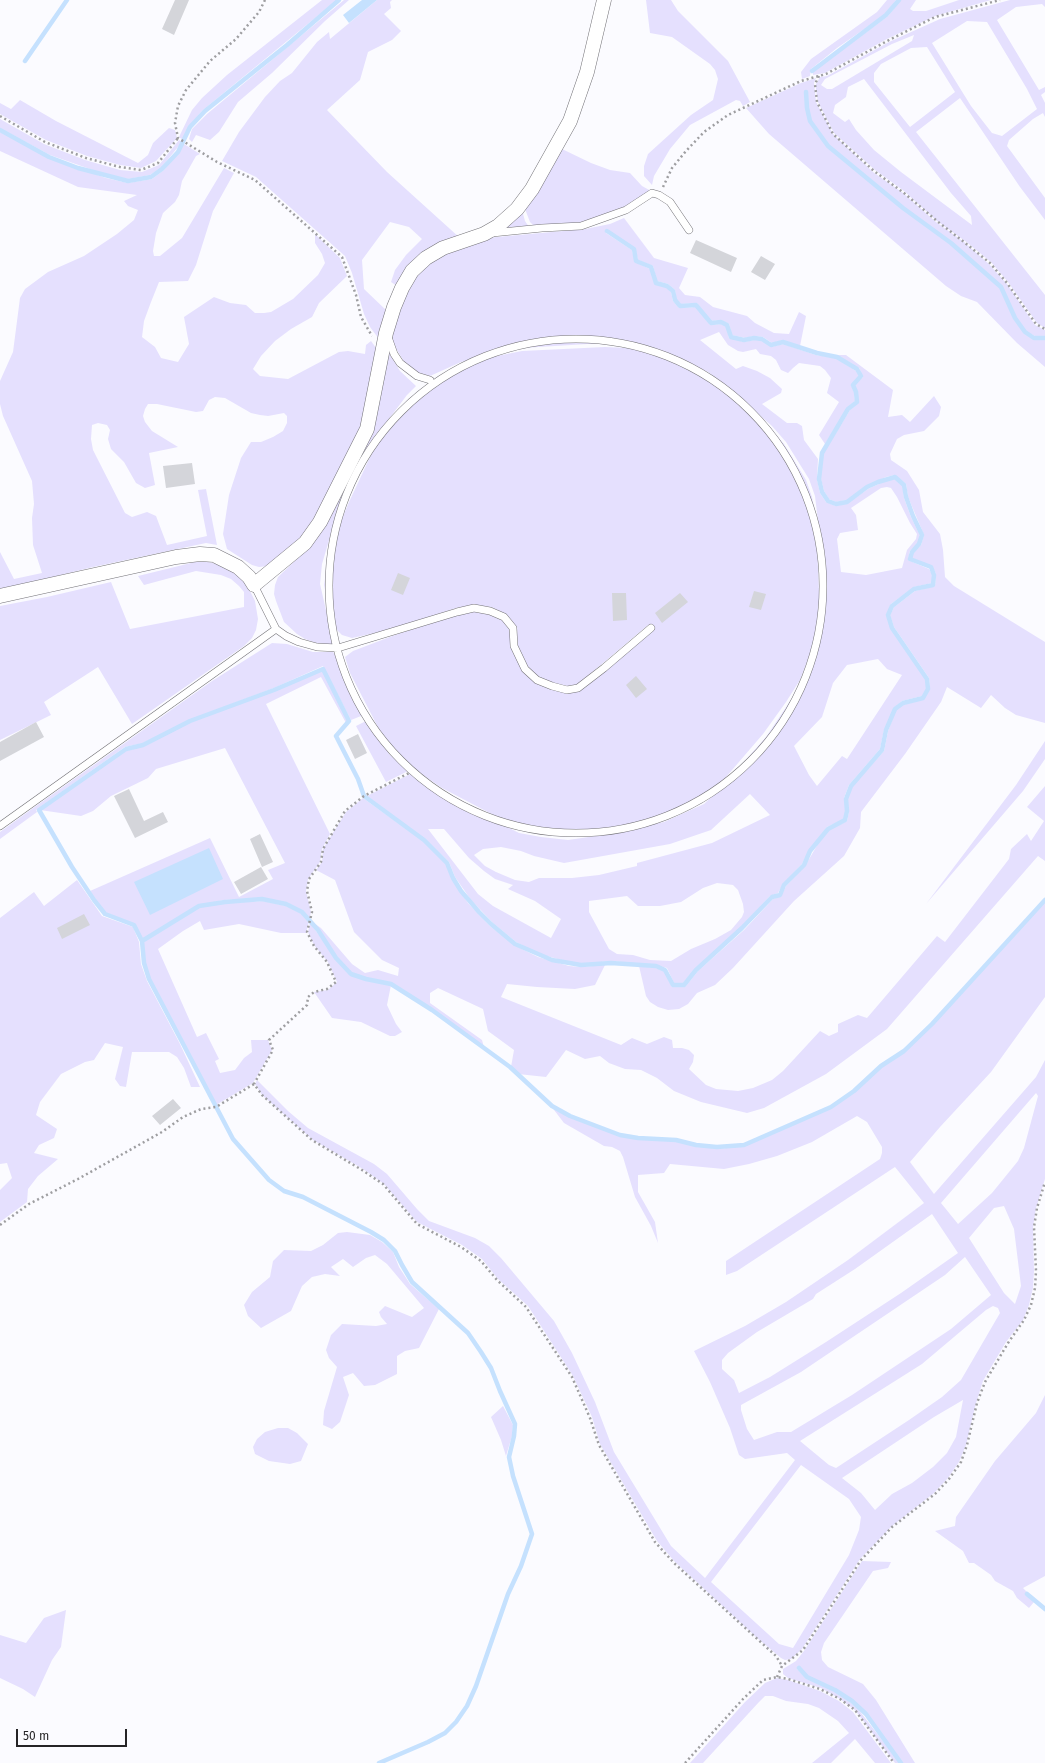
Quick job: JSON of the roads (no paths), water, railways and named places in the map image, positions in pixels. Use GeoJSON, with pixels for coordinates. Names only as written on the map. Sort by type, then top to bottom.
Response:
{"type":"FeatureCollection","features":[{"type":"Feature","properties":{"kind":"street"},"geometry":{"type":"LineString","coordinates":[[0,596],[176,557],[200,554],[214,555],[238,566],[249,576],[254,585],[305,543],[320,522],[367,429],[386,333],[394,307],[412,271],[426,258],[444,248],[484,234],[498,226],[517,209],[532,189],[570,121],[587,72],[604,0]]}},
{"type":"Feature","properties":{"kind":"lane"},"geometry":{"type":"LineString","coordinates":[[484,234],[542,228],[581,226],[626,210],[652,193],[659,195],[670,202],[689,230]]}},
{"type":"Feature","properties":{"kind":"lane"},"geometry":{"type":"LineString","coordinates":[[386,333],[394,354],[400,363],[417,376],[430,380]]}},
{"type":"Feature","properties":{"kind":"lane"},"geometry":{"type":"LineString","coordinates":[[604,345],[650,350],[707,374],[741,399],[771,427],[785,443],[807,480],[814,497],[818,519],[822,614],[819,638],[802,681],[764,736],[704,802],[663,820],[596,834],[567,838],[541,836],[520,831],[441,790],[413,771],[390,752],[362,703],[348,674],[338,648],[322,586],[332,537],[369,455],[387,425],[402,405],[419,388],[430,380],[438,374],[461,363],[522,349],[604,345]]}},
{"type":"Feature","properties":{"kind":"lane"},"geometry":{"type":"LineString","coordinates":[[254,585],[276,629],[299,642],[317,647],[338,648],[474,608],[490,611],[504,617],[513,628],[514,646],[525,669],[537,680],[567,690],[578,688],[604,668],[650,628]]}},
{"type":"Feature","properties":{"kind":"lane"},"geometry":{"type":"LineString","coordinates":[[0,826],[276,629]]}},
{"type":"Feature","properties":{"kind":"water"},"geometry":{"type":"Polygon","coordinates":[[[362,0],[377,0],[349,23],[343,15],[362,0]]]}},
{"type":"Feature","properties":{"kind":"water"},"geometry":{"type":"Polygon","coordinates":[[[209,848],[223,879],[150,915],[134,882],[209,848]]]}},
{"type":"Feature","properties":{"kind":"waterway"},"geometry":{"type":"LineString","coordinates":[[25,61],[67,0]]}},
{"type":"Feature","properties":{"kind":"waterway"},"geometry":{"type":"LineString","coordinates":[[0,130],[49,157],[78,168],[128,181],[151,177],[162,169],[178,152],[190,127],[205,111],[287,45],[339,0]]}},
{"type":"Feature","properties":{"kind":"waterway"},"geometry":{"type":"LineString","coordinates":[[812,71],[886,15],[899,0]]}},
{"type":"Feature","properties":{"kind":"waterway"},"geometry":{"type":"LineString","coordinates":[[806,92],[810,121],[828,146],[903,208],[951,243],[1001,287],[1015,318],[1025,332],[1034,338],[1045,338]]}},
{"type":"Feature","properties":{"kind":"waterway"},"geometry":{"type":"LineString","coordinates":[[142,941],[134,925],[105,914],[72,867],[39,810],[126,749],[143,745],[190,721],[274,690],[323,669],[349,721],[336,736],[358,779],[364,796],[424,840],[447,863],[453,878],[461,891],[491,924],[515,944],[552,960],[581,965],[611,963],[656,966],[665,970],[673,985],[684,985],[696,970],[742,928],[772,897],[780,895],[784,885],[804,865],[810,851],[828,829],[845,820],[847,811],[846,799],[851,786],[882,750],[886,730],[895,709],[903,703],[923,698],[928,689],[927,679],[892,628],[888,615],[892,606],[914,589],[933,585],[934,575],[931,567],[910,559],[912,552],[919,544],[922,535],[906,497],[904,485],[895,477],[867,487],[847,502],[836,504],[828,501],[822,492],[819,479],[822,453],[848,409],[857,402],[856,392],[853,385],[861,376],[857,369],[837,357],[817,353],[783,342],[771,345],[762,339],[754,338],[744,340],[731,337],[727,325],[721,322],[711,323],[696,305],[680,306],[675,300],[673,291],[667,286],[656,283],[651,267],[636,261],[634,249],[607,231]]}},
{"type":"Feature","properties":{"kind":"waterway"},"geometry":{"type":"LineString","coordinates":[[379,1763],[445,1733],[456,1722],[467,1706],[476,1686],[508,1594],[521,1566],[532,1534],[513,1476],[509,1457],[515,1424],[491,1368],[468,1333],[412,1282],[395,1251],[384,1240],[371,1232],[303,1197],[284,1191],[269,1180],[233,1139],[149,979],[144,963],[142,941],[199,906],[262,899],[286,904],[302,912],[318,930],[336,958],[351,974],[366,979],[391,984],[432,1010],[510,1067],[552,1106],[570,1116],[620,1135],[638,1138],[676,1140],[696,1145],[717,1147],[744,1145],[831,1107],[854,1091],[881,1066],[904,1051],[932,1024],[1045,900]]}},
{"type":"Feature","properties":{"kind":"waterway"},"geometry":{"type":"LineString","coordinates":[[1027,1594],[1045,1609]]}},
{"type":"Feature","properties":{"kind":"waterway"},"geometry":{"type":"LineString","coordinates":[[799,1668],[807,1677],[835,1690],[852,1701],[866,1714],[901,1763]]}}]}
